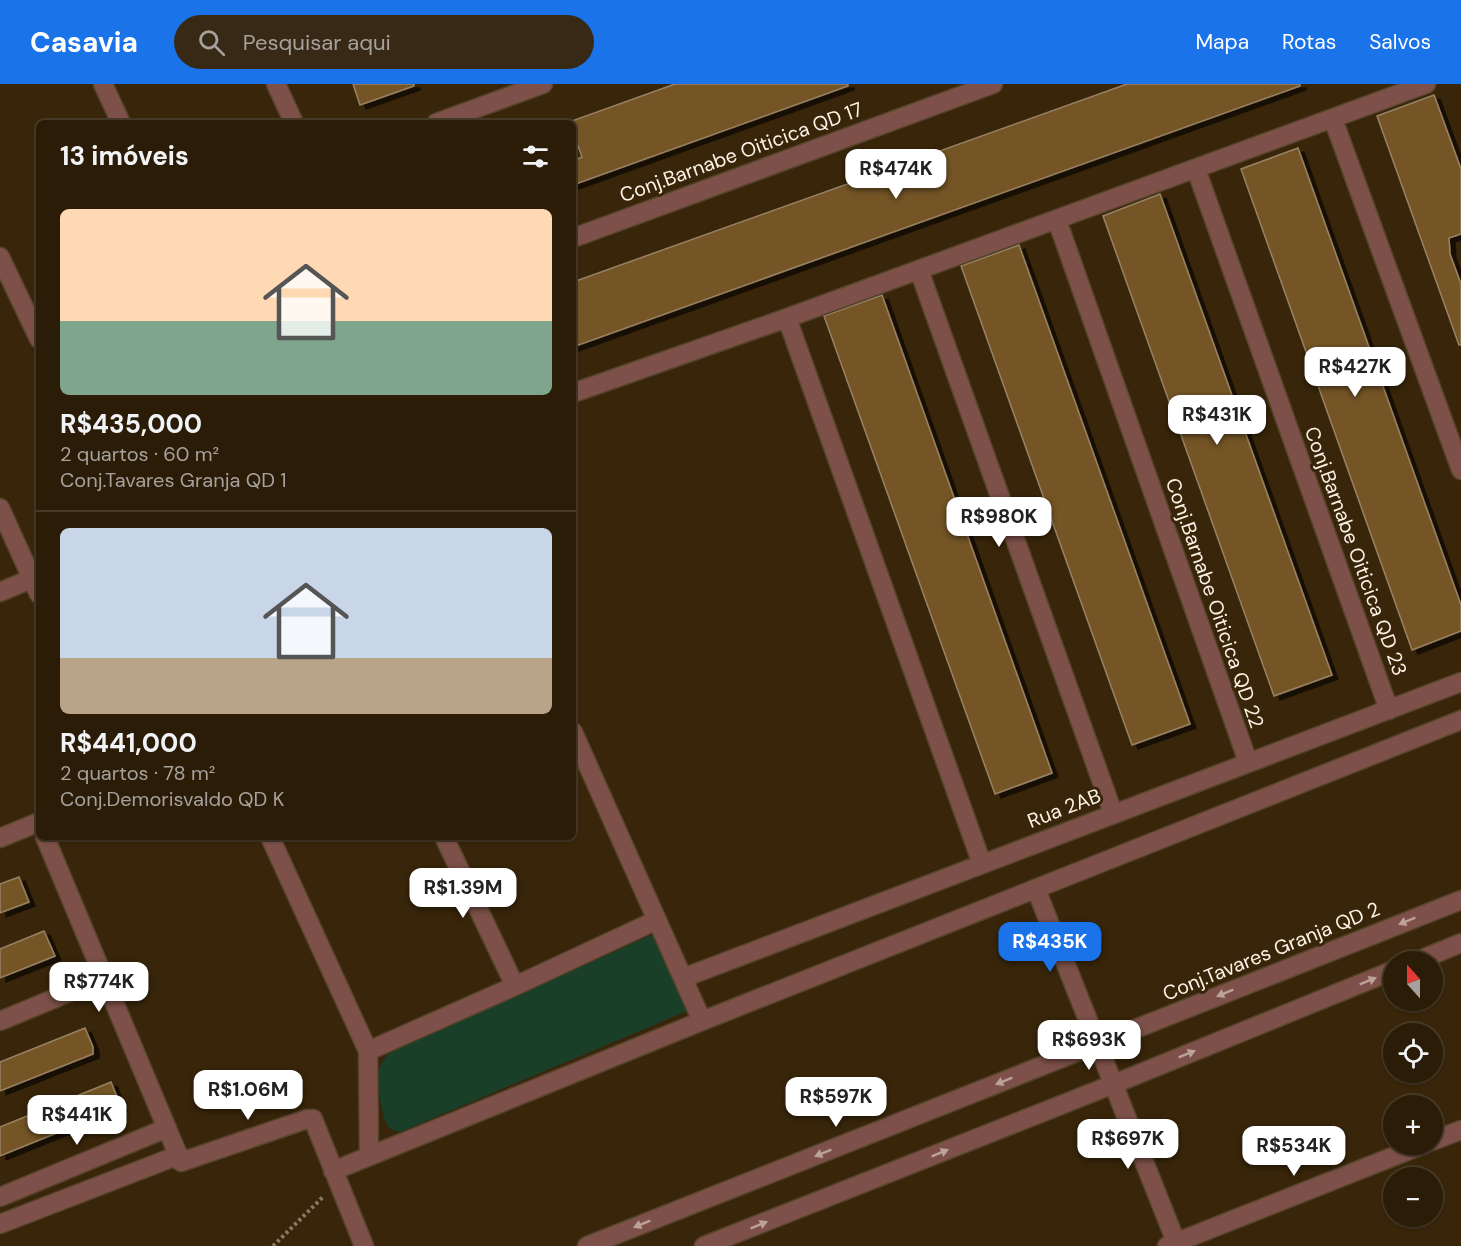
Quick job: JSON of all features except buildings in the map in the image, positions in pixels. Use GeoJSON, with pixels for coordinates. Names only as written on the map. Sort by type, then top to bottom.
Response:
{"type":"FeatureCollection","features":[{"type":"Feature","properties":{"kind":"street"},"geometry":{"type":"LineString","coordinates":[[103,84],[120,120]]}},
{"type":"Feature","properties":{"kind":"street"},"geometry":{"type":"LineString","coordinates":[[276,84],[293,120]]}},
{"type":"Feature","properties":{"kind":"street"},"geometry":{"type":"LineString","coordinates":[[444,120],[543,84]]}},
{"type":"Feature","properties":{"kind":"street","name":"Conj.Barnabe Oiticica QD 17"},"geometry":{"type":"LineString","coordinates":[[576,237],[993,84]]}},
{"type":"Feature","properties":{"kind":"street"},"geometry":{"type":"LineString","coordinates":[[576,392],[787,318],[1426,84]]}},
{"type":"Feature","properties":{"kind":"street"},"geometry":{"type":"LineString","coordinates":[[1333,119],[1461,470]]}},
{"type":"Feature","properties":{"kind":"street","name":"Conj.Barnabe Oiticica QD 23"},"geometry":{"type":"LineString","coordinates":[[1196,169],[1389,710]]}},
{"type":"Feature","properties":{"kind":"street","name":"Conj.Barnabe Oiticica QD 22"},"geometry":{"type":"LineString","coordinates":[[1057,220],[1248,762]]}},
{"type":"Feature","properties":{"kind":"street"},"geometry":{"type":"LineString","coordinates":[[0,257],[36,333]]}},
{"type":"Feature","properties":{"kind":"street"},"geometry":{"type":"LineString","coordinates":[[919,270],[1113,813]]}},
{"type":"Feature","properties":{"kind":"street"},"geometry":{"type":"LineString","coordinates":[[787,318],[982,864]]}},
{"type":"Feature","properties":{"kind":"street"},"geometry":{"type":"LineString","coordinates":[[0,508],[35,586],[0,592]]}},
{"type":"Feature","properties":{"kind":"street","name":"Rua 2AB"},"geometry":{"type":"LineString","coordinates":[[683,978],[1461,682]]}},
{"type":"Feature","properties":{"kind":"street"},"geometry":{"type":"LineString","coordinates":[[336,1177],[369,1156],[702,1021],[1461,720]]}},
{"type":"Feature","properties":{"kind":"street"},"geometry":{"type":"LineString","coordinates":[[576,739],[702,1021]]}},
{"type":"Feature","properties":{"kind":"street"},"geometry":{"type":"LineString","coordinates":[[0,838],[36,823]]}},
{"type":"Feature","properties":{"kind":"street"},"geometry":{"type":"LineString","coordinates":[[46,840],[183,1162],[307,1119],[313,1119],[364,1246]]}},
{"type":"Feature","properties":{"kind":"street"},"geometry":{"type":"LineString","coordinates":[[271,840],[368,1051],[369,1156]]}},
{"type":"Feature","properties":{"kind":"street"},"geometry":{"type":"LineString","coordinates":[[445,840],[515,986]]}},
{"type":"Feature","properties":{"kind":"street"},"geometry":{"type":"LineString","coordinates":[[1036,889],[1114,1084],[1172,1244],[1397,1155]]}},
{"type":"Feature","properties":{"kind":"street","name":"Conj.Tavares Granja QD 2"},"geometry":{"type":"LineString","coordinates":[[587,1246],[1461,900]]}},
{"type":"Feature","properties":{"kind":"street"},"geometry":{"type":"LineString","coordinates":[[368,1051],[657,920]]}},
{"type":"Feature","properties":{"kind":"street"},"geometry":{"type":"LineString","coordinates":[[1442,951],[1461,943]]}},
{"type":"Feature","properties":{"kind":"street"},"geometry":{"type":"LineString","coordinates":[[704,1246],[1114,1084],[1383,974]]}},
{"type":"Feature","properties":{"kind":"street"},"geometry":{"type":"LineString","coordinates":[[0,1021],[104,978]]}},
{"type":"Feature","properties":{"kind":"street"},"geometry":{"type":"LineString","coordinates":[[0,1197],[167,1128]]}},
{"type":"Feature","properties":{"kind":"street"},"geometry":{"type":"LineString","coordinates":[[1443,1137],[1461,1130]]}},
{"type":"Feature","properties":{"kind":"street"},"geometry":{"type":"LineString","coordinates":[[0,1224],[179,1155]]}},
{"type":"Feature","properties":{"kind":"path"},"geometry":{"type":"LineString","coordinates":[[273,1246],[336,1177]]}},
{"type":"Feature","properties":{"kind":"green space"},"geometry":{"type":"Polygon","coordinates":[[[654,934],[687,1011],[400,1132],[387,1126],[379,1093],[378,1075],[384,1059],[391,1052],[654,934]]]}}]}
